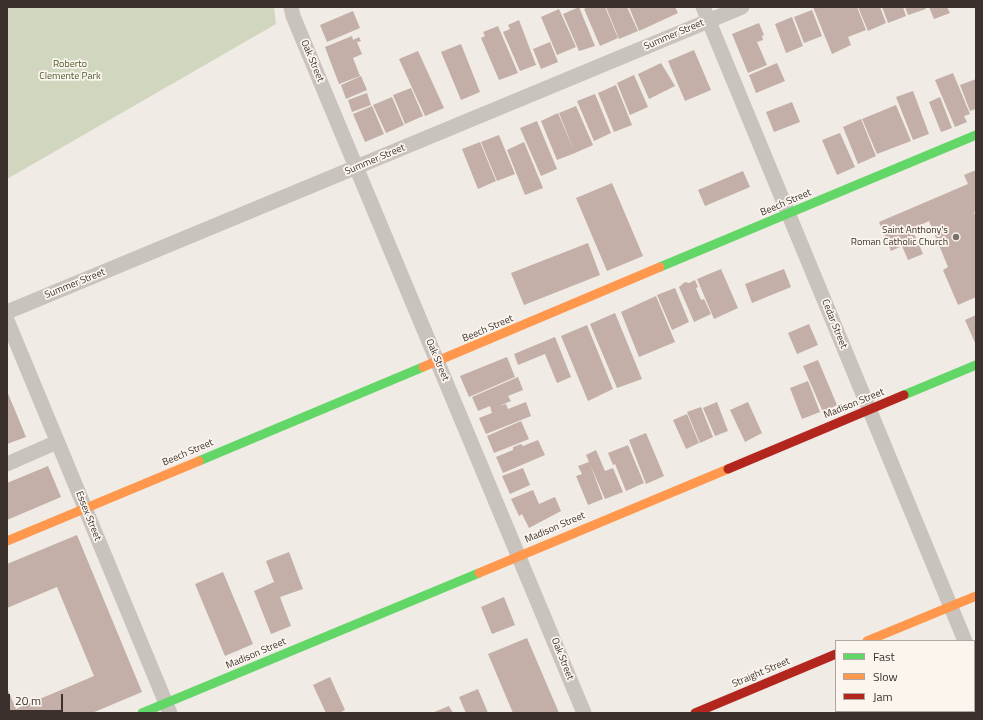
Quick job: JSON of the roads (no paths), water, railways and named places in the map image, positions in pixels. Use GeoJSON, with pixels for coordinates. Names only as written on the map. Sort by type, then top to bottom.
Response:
{"type":"FeatureCollection","features":[{"type":"Feature","properties":{"kind":"street","name":"Oak Street"},"geometry":{"type":"LineString","coordinates":[[291,7],[293,16],[584,713]]}},
{"type":"Feature","properties":{"kind":"street","name":"Summer Street"},"geometry":{"type":"LineString","coordinates":[[7,312],[357,168],[706,14],[742,7]]}},
{"type":"Feature","properties":{"kind":"street","name":"Cedar Street"},"geometry":{"type":"LineString","coordinates":[[706,14],[790,214],[965,640]]}},
{"type":"Feature","properties":{"kind":"street","name":"Beech Street"},"geometry":{"type":"LineString","coordinates":[[7,541],[976,135]]}},
{"type":"Feature","properties":{"kind":"street","name":"Essex Street"},"geometry":{"type":"LineString","coordinates":[[7,320],[168,708]]}},
{"type":"Feature","properties":{"kind":"street","name":"Madison Street"},"geometry":{"type":"LineString","coordinates":[[142,713],[168,708],[519,555],[976,365]]}},
{"type":"Feature","properties":{"kind":"street"},"geometry":{"type":"LineString","coordinates":[[7,464],[57,442]]}},
{"type":"Feature","properties":{"kind":"street"},"geometry":{"type":"LineString","coordinates":[[869,640],[976,596]]}},
{"type":"Feature","properties":{"kind":"street","name":"Straight Street"},"geometry":{"type":"LineString","coordinates":[[695,713],[835,654]]}},
{"type":"Feature","properties":{"kind":"place","name":"Saint Anthony's Roman Catholic Church"},"geometry":{"type":"Point","coordinates":[956,237]}},
{"type":"Feature","properties":{"kind":"park label","name":"Roberto Clemente Park"},"geometry":{"type":"Point","coordinates":[70,70]}}]}
